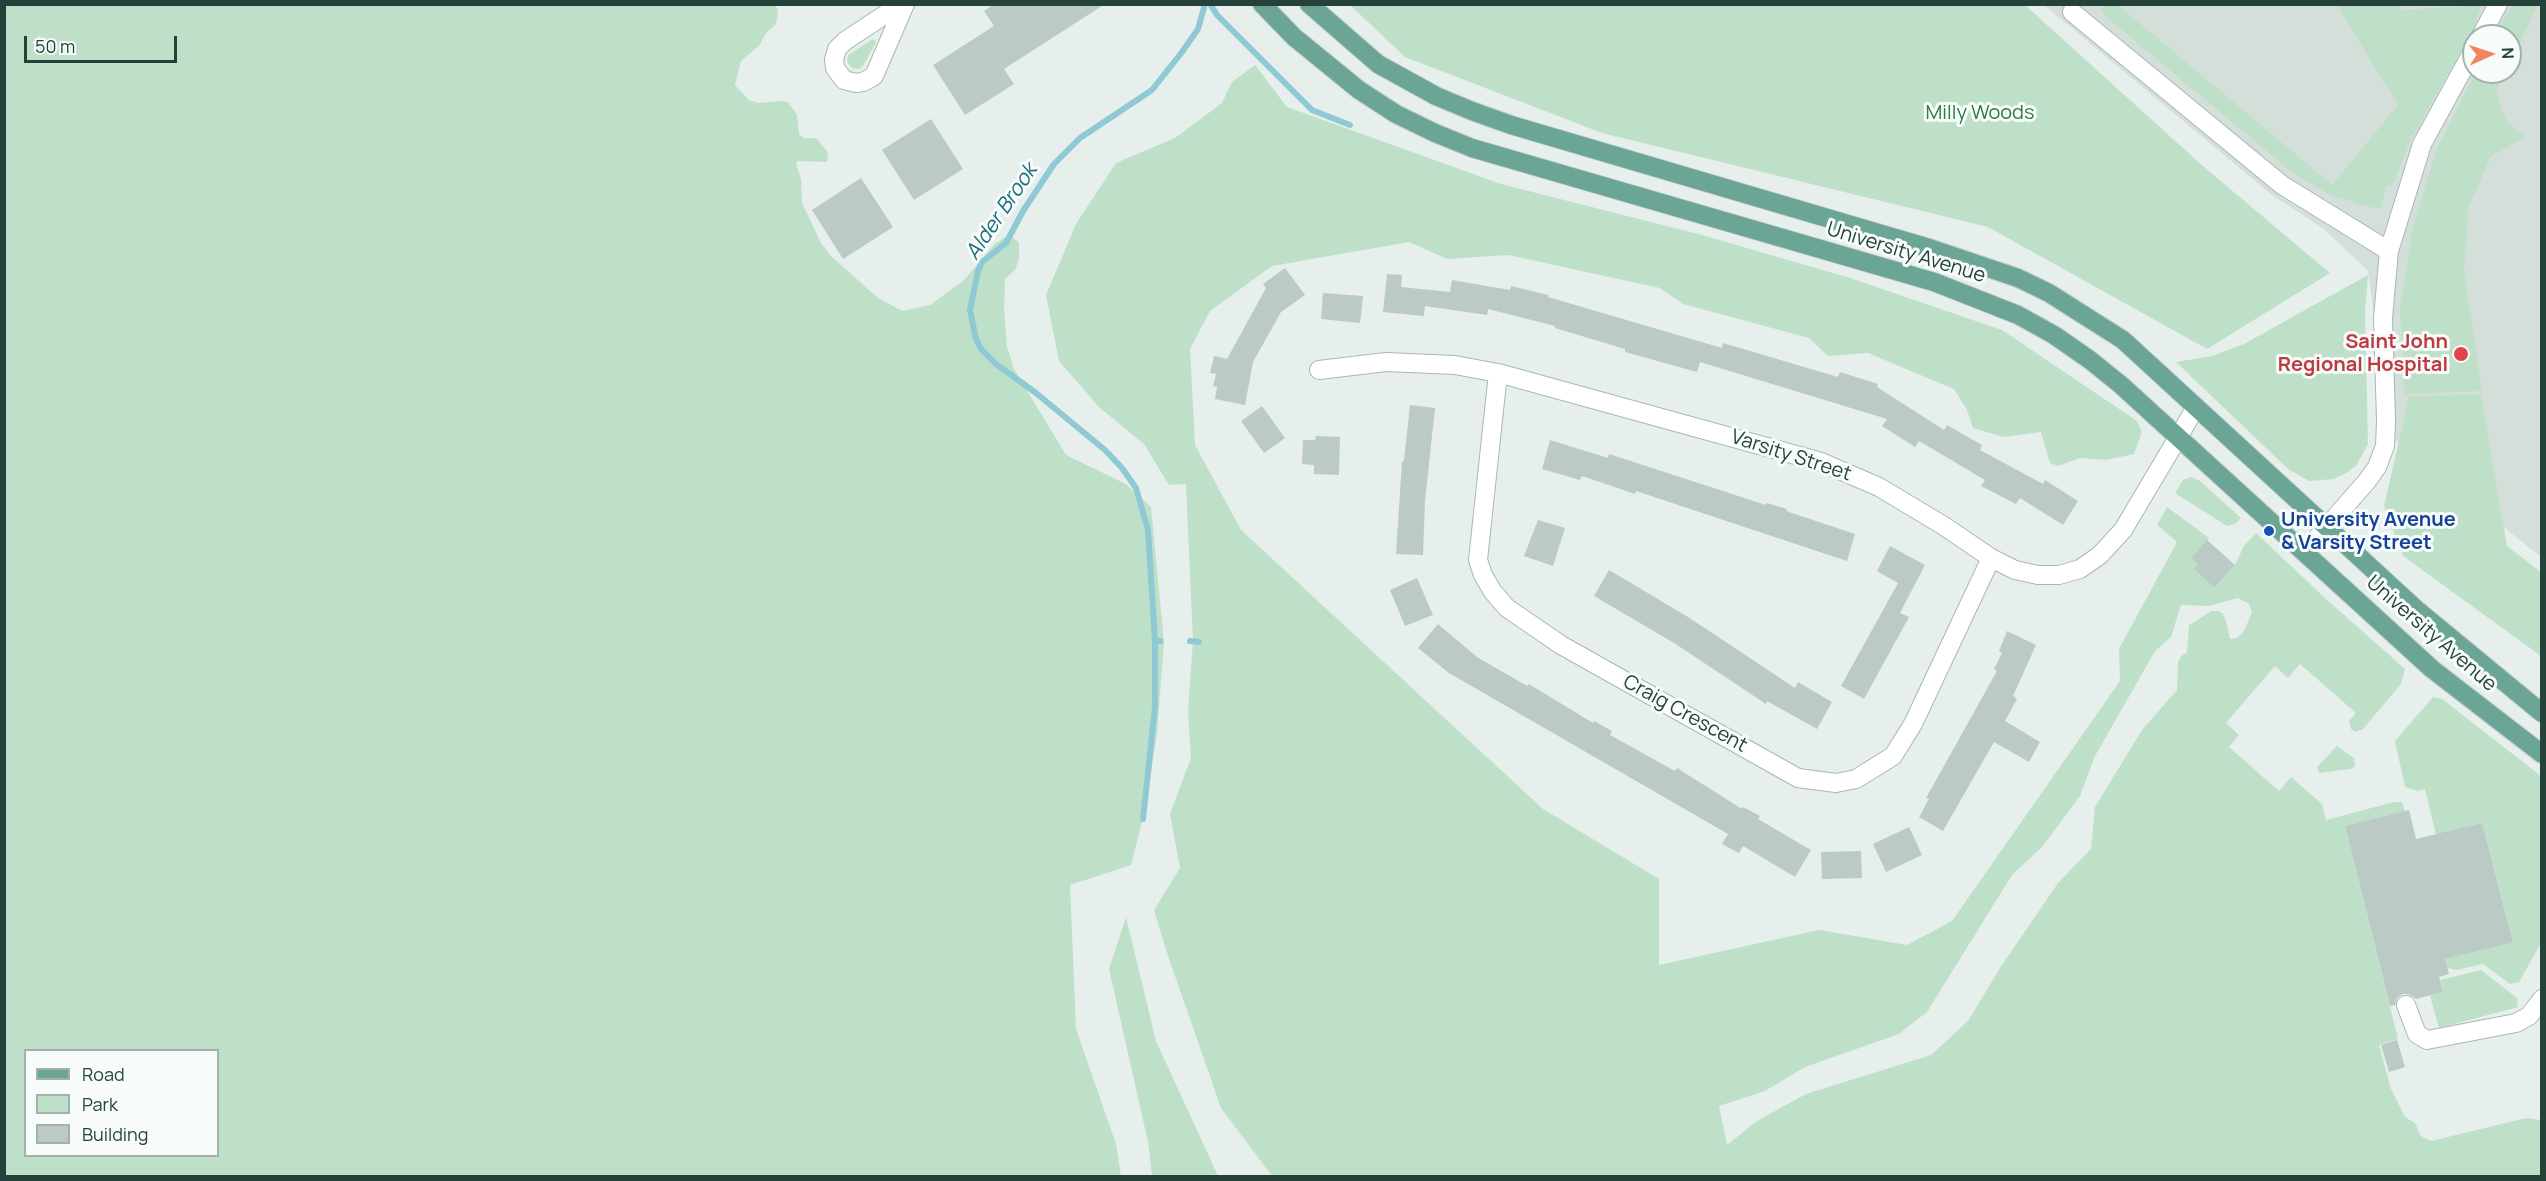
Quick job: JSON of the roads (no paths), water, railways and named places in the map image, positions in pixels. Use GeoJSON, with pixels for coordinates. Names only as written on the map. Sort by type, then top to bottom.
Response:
{"type":"FeatureCollection","features":[{"type":"Feature","properties":{"kind":"main road","name":"University Avenue"},"geometry":{"type":"LineString","coordinates":[[1262,4],[1294,37],[1359,90],[1396,114],[1472,148],[1934,282],[2018,315],[2090,360],[2178,437],[2432,669],[2541,754]]}},
{"type":"Feature","properties":{"kind":"main road","name":"University Avenue"},"geometry":{"type":"LineString","coordinates":[[1309,4],[1378,64],[1436,96],[1472,111],[1511,125],[1929,248],[2018,278],[2049,293],[2123,340],[2417,610],[2541,712]]}},
{"type":"Feature","properties":{"kind":"street"},"geometry":{"type":"LineString","coordinates":[[2487,24],[2498,4]]}},
{"type":"Feature","properties":{"kind":"street"},"geometry":{"type":"LineString","coordinates":[[2072,12],[2282,185],[2389,251]]}},
{"type":"Feature","properties":{"kind":"street"},"geometry":{"type":"LineString","coordinates":[[2304,552],[2367,481],[2377,466],[2385,446],[2383,318],[2389,251],[2422,144],[2462,71]]}},
{"type":"Feature","properties":{"kind":"street","name":"Varsity Street"},"geometry":{"type":"LineString","coordinates":[[1319,370],[1386,362],[1455,365],[1498,373],[1821,462],[1879,487],[1944,526],[1991,558],[2015,570],[2038,575],[2059,575],[2079,569],[2100,555],[2123,530],[2196,407]]}},
{"type":"Feature","properties":{"kind":"street","name":"Craig Crescent"},"geometry":{"type":"LineString","coordinates":[[1498,373],[1478,551],[1483,575],[1493,592],[1508,608],[1561,645],[1798,778],[1817,782],[1843,782],[1856,779],[1893,756],[1913,724],[1991,558]]}},
{"type":"Feature","properties":{"kind":"street"},"geometry":{"type":"LineString","coordinates":[[2406,1005],[2417,1034],[2427,1040],[2516,1023],[2529,1016],[2541,999]]}},
{"type":"Feature","properties":{"kind":"waterway","name":"Alder Brook"},"geometry":{"type":"LineString","coordinates":[[1160,641],[1155,641],[1148,530],[1136,488],[1105,450],[1036,393],[996,364],[981,349],[976,339],[970,310],[982,262],[1006,243],[1023,211],[1054,164],[1080,138],[1152,90],[1198,29],[1205,4]]}},
{"type":"Feature","properties":{"kind":"waterway"},"geometry":{"type":"LineString","coordinates":[[1210,4],[1217,15],[1312,110],[1350,125]]}},
{"type":"Feature","properties":{"kind":"waterway"},"geometry":{"type":"LineString","coordinates":[[1143,819],[1155,707],[1155,641]]}},
{"type":"Feature","properties":{"kind":"waterway","name":"Alder Brook"},"geometry":{"type":"LineString","coordinates":[[1190,641],[1199,642]]}},
{"type":"Feature","properties":{"kind":"place","name":"Saint John Regional Hospital"},"geometry":{"type":"Point","coordinates":[2461,354]}},
{"type":"Feature","properties":{"kind":"place","name":"University Avenue & Varsity Street"},"geometry":{"type":"Point","coordinates":[2269,531]}},
{"type":"Feature","properties":{"kind":"park label","name":"Milly Woods"},"geometry":{"type":"Point","coordinates":[1980,113]}}]}
